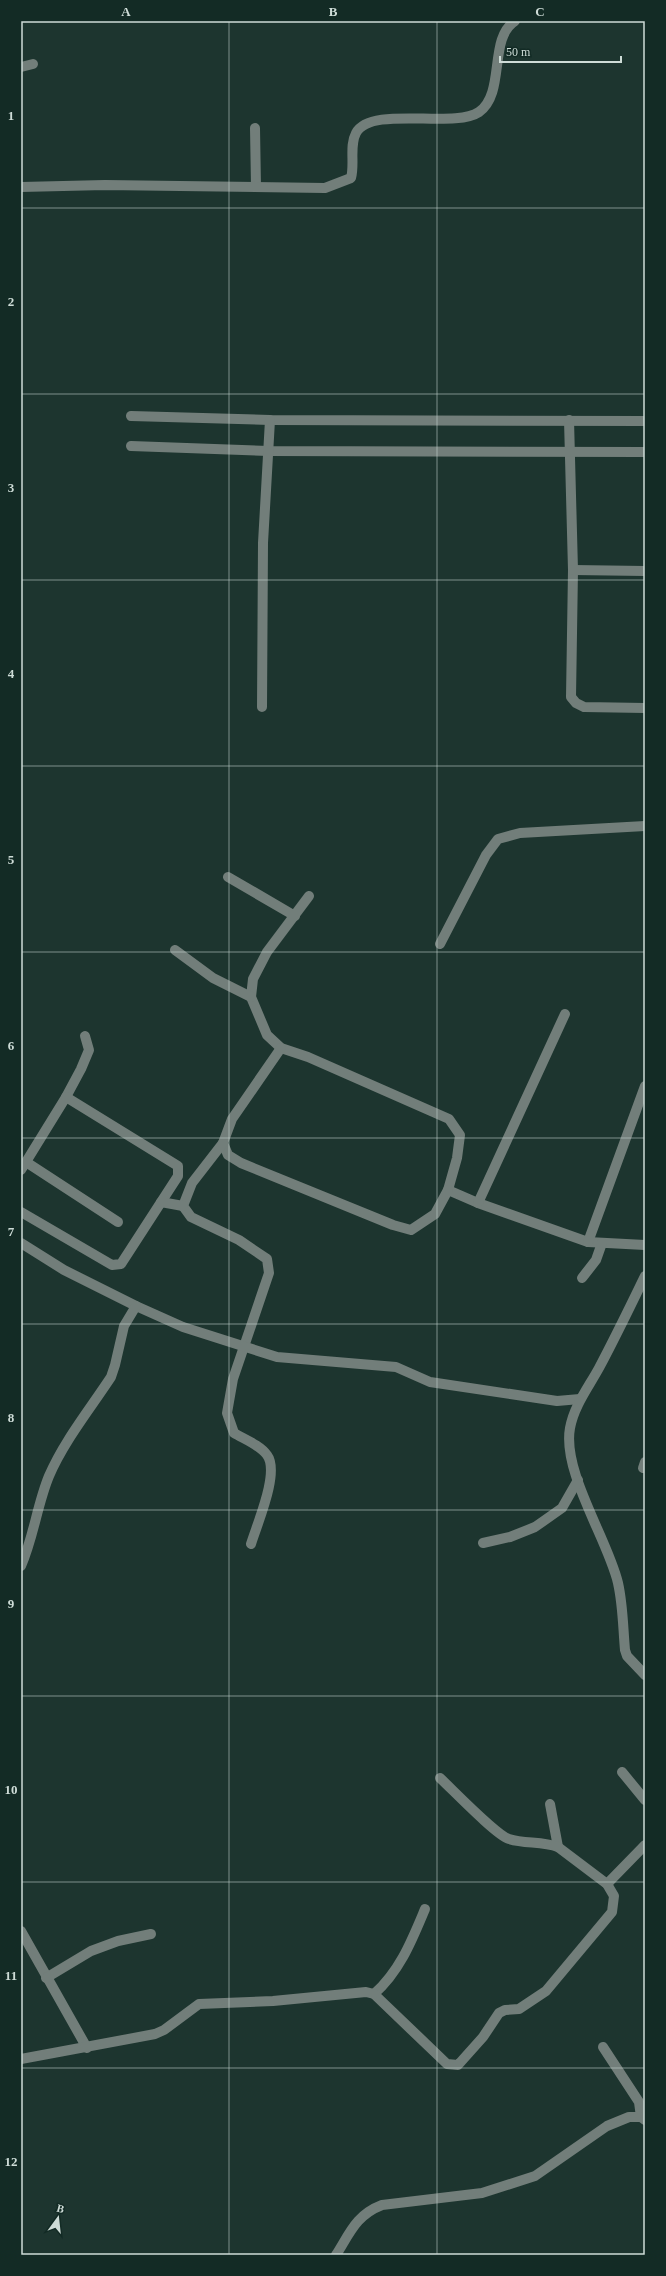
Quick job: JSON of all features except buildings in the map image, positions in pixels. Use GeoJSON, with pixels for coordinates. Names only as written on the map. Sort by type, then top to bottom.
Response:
{"type":"FeatureCollection","features":[{"type":"Feature","properties":{"kind":"street"},"geometry":{"type":"LineString","coordinates":[[21,187],[106,185],[325,188],[346,181],[351,178],[354,167],[353,152],[356,133],[367,124],[389,119],[458,117],[479,112],[491,98],[502,41],[509,25],[515,21]]}},
{"type":"Feature","properties":{"kind":"street"},"geometry":{"type":"LineString","coordinates":[[21,67],[33,64]]}},
{"type":"Feature","properties":{"kind":"street"},"geometry":{"type":"LineString","coordinates":[[255,128],[256,186]]}},
{"type":"Feature","properties":{"kind":"street"},"geometry":{"type":"LineString","coordinates":[[131,416],[270,420],[645,421]]}},
{"type":"Feature","properties":{"kind":"street"},"geometry":{"type":"LineString","coordinates":[[262,707],[263,543],[270,420]]}},
{"type":"Feature","properties":{"kind":"street"},"geometry":{"type":"LineString","coordinates":[[569,420],[572,570],[571,697],[576,703],[584,707],[645,708]]}},
{"type":"Feature","properties":{"kind":"street"},"geometry":{"type":"LineString","coordinates":[[131,446],[268,451],[645,452]]}},
{"type":"Feature","properties":{"kind":"street"},"geometry":{"type":"LineString","coordinates":[[572,570],[645,571]]}},
{"type":"Feature","properties":{"kind":"street"},"geometry":{"type":"LineString","coordinates":[[440,944],[486,855],[498,839],[520,833],[645,826]]}},
{"type":"Feature","properties":{"kind":"street"},"geometry":{"type":"LineString","coordinates":[[228,877],[295,916]]}},
{"type":"Feature","properties":{"kind":"street"},"geometry":{"type":"LineString","coordinates":[[223,1143],[228,1155],[241,1163],[393,1225],[412,1230],[435,1214],[448,1190],[457,1158],[460,1135],[449,1119],[315,1060],[281,1048],[267,1035],[251,996],[253,979],[267,952],[309,896]]}},
{"type":"Feature","properties":{"kind":"street"},"geometry":{"type":"LineString","coordinates":[[175,950],[213,978],[251,996]]}},
{"type":"Feature","properties":{"kind":"street"},"geometry":{"type":"LineString","coordinates":[[478,1203],[565,1014]]}},
{"type":"Feature","properties":{"kind":"street"},"geometry":{"type":"LineString","coordinates":[[85,1036],[89,1050],[66,1097],[24,1166],[118,1222]]}},
{"type":"Feature","properties":{"kind":"street"},"geometry":{"type":"LineString","coordinates":[[183,1206],[192,1183],[223,1143],[232,1119],[281,1048]]}},
{"type":"Feature","properties":{"kind":"street"},"geometry":{"type":"LineString","coordinates":[[588,1242],[645,1086]]}},
{"type":"Feature","properties":{"kind":"street"},"geometry":{"type":"LineString","coordinates":[[21,1212],[112,1265],[121,1264],[178,1176],[178,1166],[66,1097]]}},
{"type":"Feature","properties":{"kind":"street"},"geometry":{"type":"LineString","coordinates":[[448,1190],[478,1203],[588,1242],[645,1245]]}},
{"type":"Feature","properties":{"kind":"street"},"geometry":{"type":"LineString","coordinates":[[161,1202],[183,1206],[192,1217],[239,1240],[267,1259],[269,1273],[233,1379],[227,1413],[234,1433],[268,1455],[272,1470],[268,1491],[251,1544]]}},
{"type":"Feature","properties":{"kind":"street"},"geometry":{"type":"LineString","coordinates":[[21,1243],[64,1270],[136,1306],[183,1326],[243,1347],[287,1359],[396,1367],[430,1382],[557,1401],[580,1399]]}},
{"type":"Feature","properties":{"kind":"street"},"geometry":{"type":"LineString","coordinates":[[582,1278],[596,1260],[602,1243]]}},
{"type":"Feature","properties":{"kind":"street"},"geometry":{"type":"LineString","coordinates":[[645,1276],[612,1344],[587,1390],[580,1399],[570,1428],[569,1446],[578,1480],[618,1583],[625,1650],[627,1656],[645,1675]]}},
{"type":"Feature","properties":{"kind":"street"},"geometry":{"type":"LineString","coordinates":[[22,1562],[30,1546],[48,1478],[56,1462],[111,1377],[116,1365],[124,1326],[136,1306]]}},
{"type":"Feature","properties":{"kind":"street"},"geometry":{"type":"LineString","coordinates":[[483,1543],[510,1537],[534,1527],[562,1508],[578,1480]]}},
{"type":"Feature","properties":{"kind":"street"},"geometry":{"type":"LineString","coordinates":[[622,1772],[645,1800]]}},
{"type":"Feature","properties":{"kind":"street"},"geometry":{"type":"LineString","coordinates":[[21,2060],[155,2034],[164,2030],[199,2004],[273,2001],[366,1992],[374,1994],[446,2064],[452,2066],[458,2065],[483,2037],[499,2013],[505,2010],[519,2009],[546,1991],[612,1912],[614,1896],[607,1884],[558,1847],[549,1844],[508,1839],[497,1831],[440,1778]]}},
{"type":"Feature","properties":{"kind":"street"},"geometry":{"type":"LineString","coordinates":[[550,1804],[558,1847]]}},
{"type":"Feature","properties":{"kind":"street"},"geometry":{"type":"LineString","coordinates":[[607,1884],[645,1845]]}},
{"type":"Feature","properties":{"kind":"street"},"geometry":{"type":"LineString","coordinates":[[374,1994],[389,1981],[408,1949],[425,1908]]}},
{"type":"Feature","properties":{"kind":"street"},"geometry":{"type":"LineString","coordinates":[[21,1931],[46,1978],[87,2048]]}},
{"type":"Feature","properties":{"kind":"street"},"geometry":{"type":"LineString","coordinates":[[46,1978],[91,1951],[118,1941],[151,1934]]}},
{"type":"Feature","properties":{"kind":"street"},"geometry":{"type":"LineString","coordinates":[[336,2255],[361,2216],[370,2210],[382,2205],[482,2193],[535,2176],[608,2126],[629,2118],[643,2119],[640,2102],[604,2047]]}}]}
